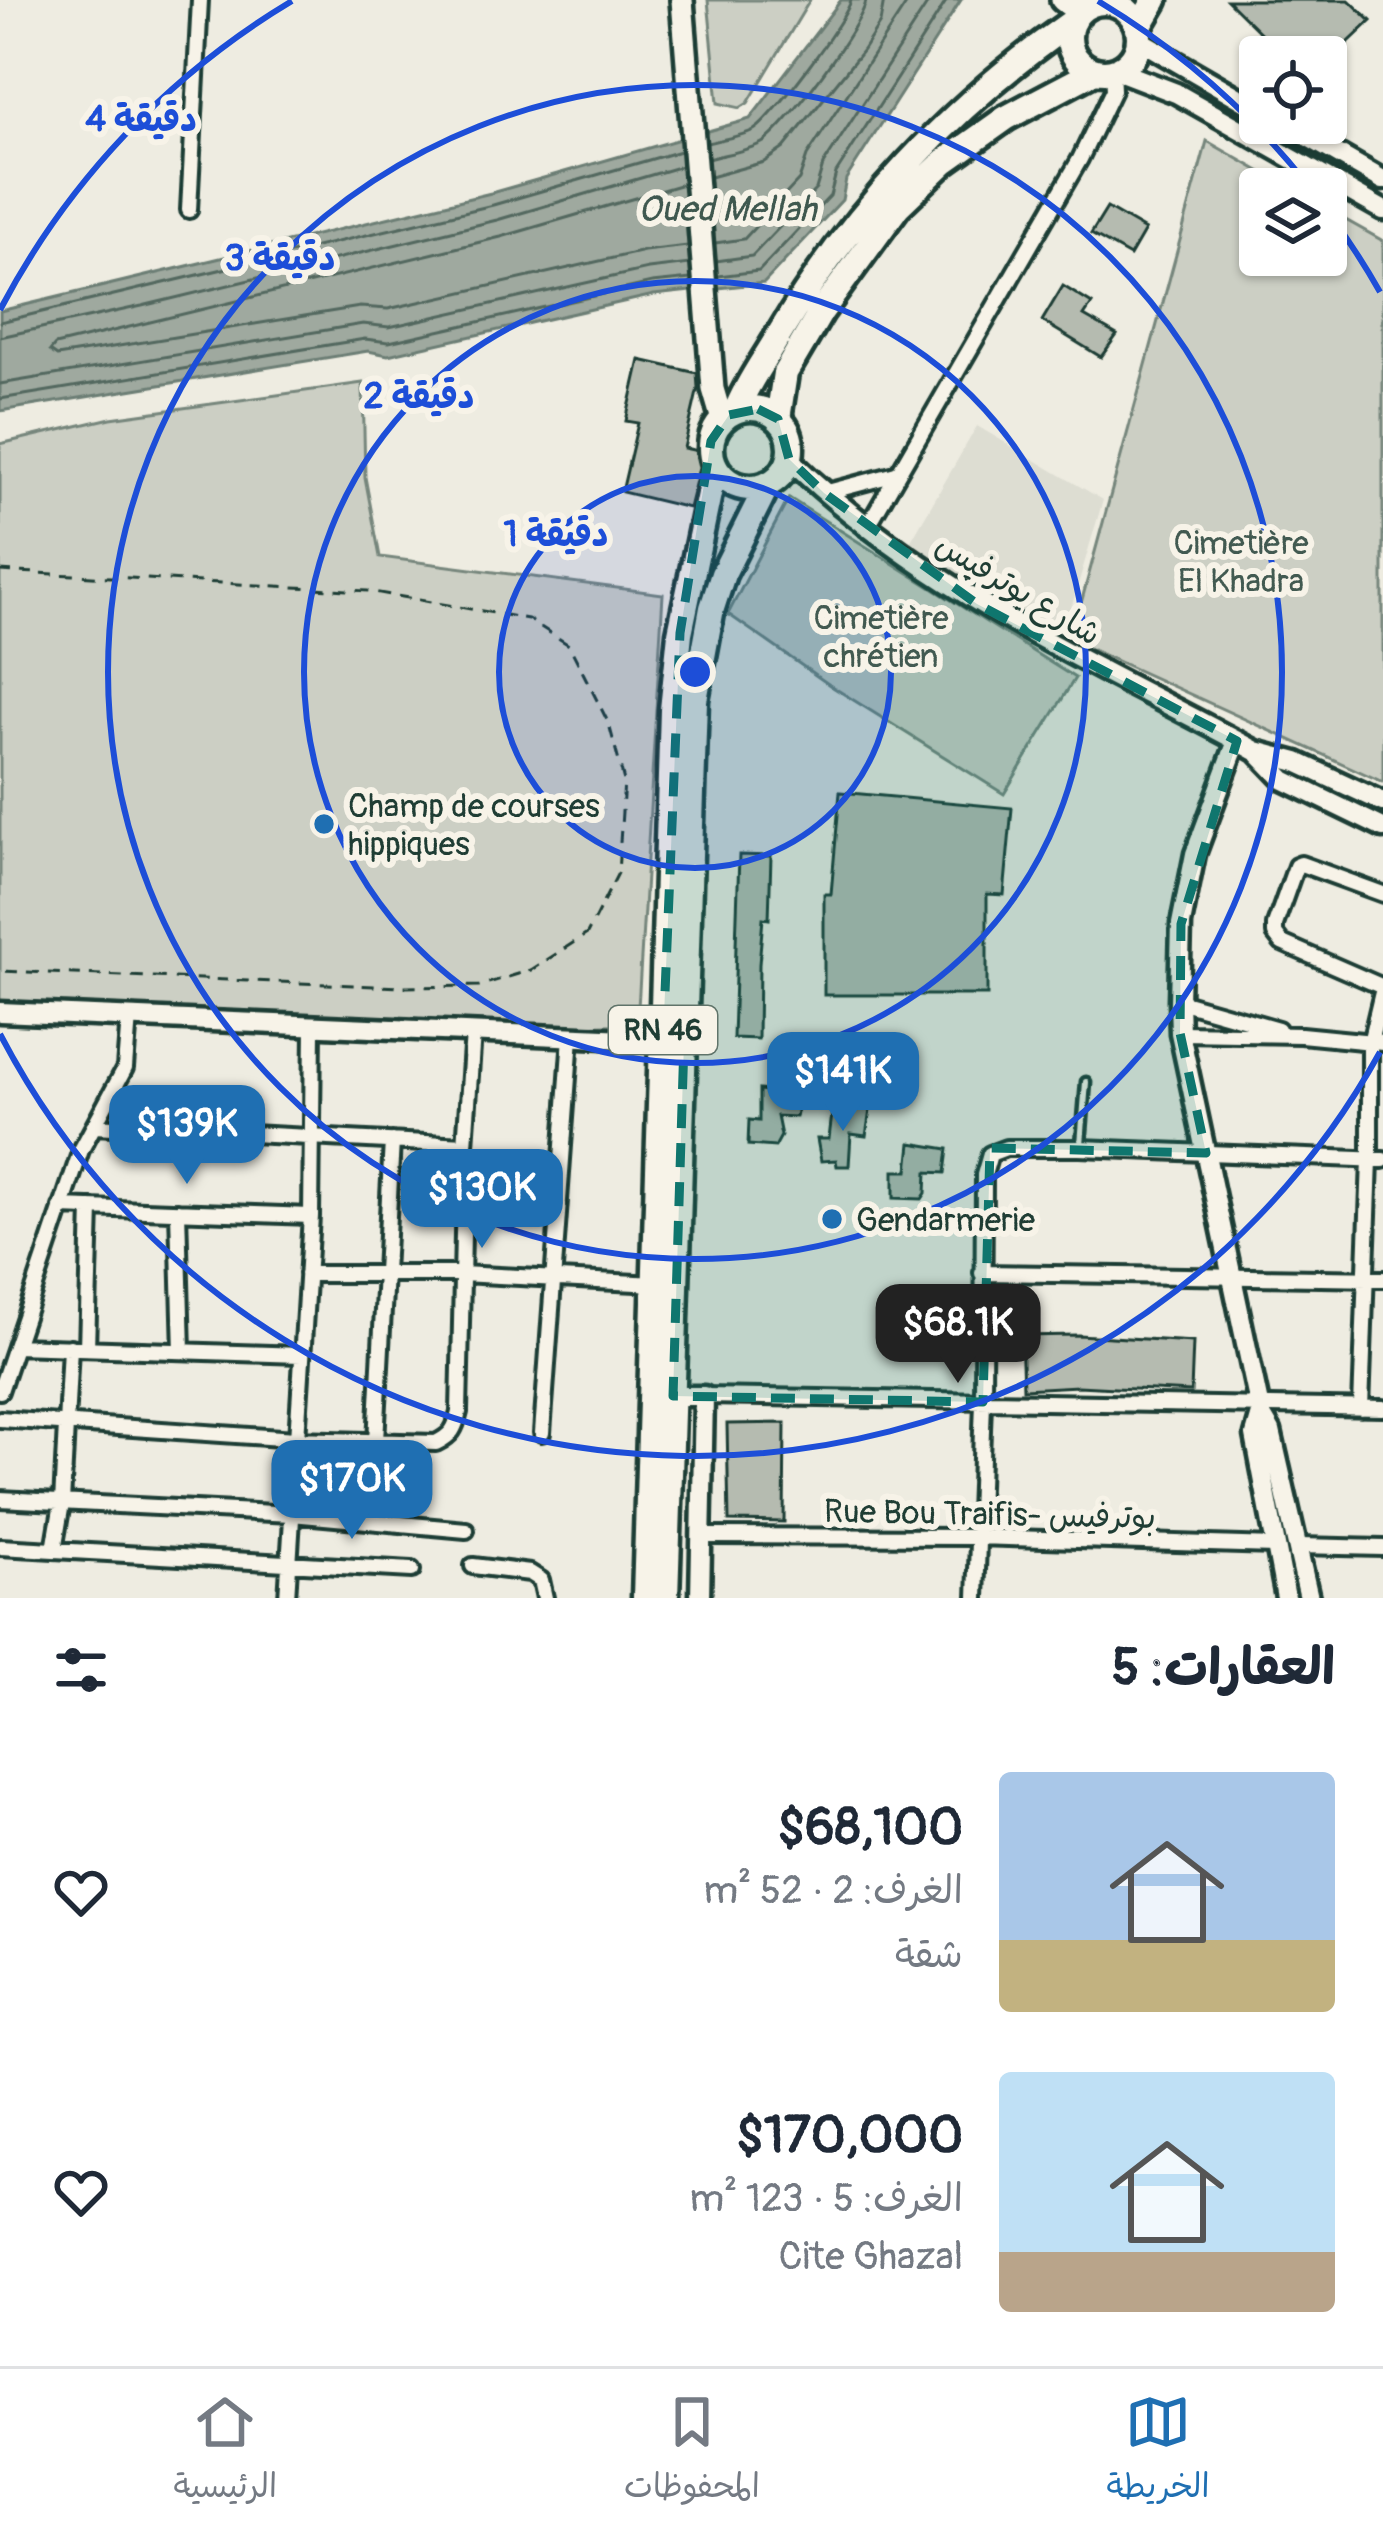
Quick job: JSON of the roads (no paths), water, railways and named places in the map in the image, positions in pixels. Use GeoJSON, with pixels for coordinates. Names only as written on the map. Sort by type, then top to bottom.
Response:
{"type":"FeatureCollection","features":[{"type":"Feature","properties":{"kind":"highway"},"geometry":{"type":"LineString","coordinates":[[778,419],[784,373],[821,312],[898,206],[944,162],[1006,118],[1132,58],[1155,0]]}},
{"type":"Feature","properties":{"kind":"highway"},"geometry":{"type":"LineString","coordinates":[[729,416],[758,409],[778,419],[789,437],[789,459],[777,478],[745,488],[732,484],[715,465],[711,441],[792,312],[881,191],[1003,73],[1080,8],[1115,4],[1134,18],[1139,35]]}},
{"type":"Feature","properties":{"kind":"highway"},"geometry":{"type":"LineString","coordinates":[[1080,8],[1070,31],[1072,51],[1085,67],[1108,71]]}},
{"type":"Feature","properties":{"kind":"highway","name":"RN 46"},"geometry":{"type":"LineString","coordinates":[[666,1598],[673,1396],[672,710],[680,633],[715,465]]}},
{"type":"Feature","properties":{"kind":"highway","name":"RN 46"},"geometry":{"type":"LineString","coordinates":[[645,1598],[656,1284],[695,700],[717,591],[768,484]]}},
{"type":"Feature","properties":{"kind":"main road"},"geometry":{"type":"LineString","coordinates":[[682,0],[713,389],[729,416]]}},
{"type":"Feature","properties":{"kind":"street"},"geometry":{"type":"LineString","coordinates":[[189,210],[200,0]]}},
{"type":"Feature","properties":{"kind":"street"},"geometry":{"type":"LineString","coordinates":[[1139,35],[1239,97]]}},
{"type":"Feature","properties":{"kind":"street"},"geometry":{"type":"LineString","coordinates":[[866,529],[1080,159],[1108,102],[1108,71],[1176,93],[1383,210]]}},
{"type":"Feature","properties":{"kind":"street"},"geometry":{"type":"LineString","coordinates":[[1320,144],[1383,180]]}},
{"type":"Feature","properties":{"kind":"street","name":"شارع بوترفيس"},"geometry":{"type":"LineString","coordinates":[[789,459],[866,529],[977,604],[1256,751]]}},
{"type":"Feature","properties":{"kind":"street"},"geometry":{"type":"LineString","coordinates":[[824,494],[896,473]]}},
{"type":"Feature","properties":{"kind":"street"},"geometry":{"type":"LineString","coordinates":[[1237,741],[1195,854],[1180,924],[1180,1033],[1260,1409],[1271,1431],[1310,1598]]}},
{"type":"Feature","properties":{"kind":"street"},"geometry":{"type":"LineString","coordinates":[[1256,751],[1297,762],[1383,802]]}},
{"type":"Feature","properties":{"kind":"street"},"geometry":{"type":"LineString","coordinates":[[1256,751],[1284,780],[1383,828]]}},
{"type":"Feature","properties":{"kind":"street"},"geometry":{"type":"LineString","coordinates":[[1361,1408],[1364,1279],[1377,1160],[1377,1043],[1383,988],[1282,943],[1275,925],[1295,866],[1301,864],[1383,894]]}},
{"type":"Feature","properties":{"kind":"street"},"geometry":{"type":"LineString","coordinates":[[1179,1001],[1300,1035]]}},
{"type":"Feature","properties":{"kind":"street"},"geometry":{"type":"LineString","coordinates":[[0,1012],[673,1040]]}},
{"type":"Feature","properties":{"kind":"street"},"geometry":{"type":"LineString","coordinates":[[0,1390],[81,1150],[124,1069],[129,1018]]}},
{"type":"Feature","properties":{"kind":"street"},"geometry":{"type":"LineString","coordinates":[[287,1598],[311,1216],[313,1028]]}},
{"type":"Feature","properties":{"kind":"street"},"geometry":{"type":"LineString","coordinates":[[0,1419],[436,1443],[455,1430],[473,1033]]}},
{"type":"Feature","properties":{"kind":"street"},"geometry":{"type":"LineString","coordinates":[[1180,1033],[1300,1035],[1377,1043]]}},
{"type":"Feature","properties":{"kind":"street"},"geometry":{"type":"LineString","coordinates":[[542,1433],[571,1036]]}},
{"type":"Feature","properties":{"kind":"street"},"geometry":{"type":"LineString","coordinates":[[94,1126],[465,1145]]}},
{"type":"Feature","properties":{"kind":"street"},"geometry":{"type":"LineString","coordinates":[[376,1441],[392,1142]]}},
{"type":"Feature","properties":{"kind":"street"},"geometry":{"type":"LineString","coordinates":[[976,1598],[984,1174],[990,1154],[1006,1148],[1081,1148],[1377,1160]]}},
{"type":"Feature","properties":{"kind":"street"},"geometry":{"type":"LineString","coordinates":[[61,1207],[311,1216]]}},
{"type":"Feature","properties":{"kind":"street"},"geometry":{"type":"LineString","coordinates":[[87,1348],[91,1208]]}},
{"type":"Feature","properties":{"kind":"street"},"geometry":{"type":"LineString","coordinates":[[178,1211],[182,1352]]}},
{"type":"Feature","properties":{"kind":"street"},"geometry":{"type":"LineString","coordinates":[[982,1273],[1383,1280]]}},
{"type":"Feature","properties":{"kind":"street"},"geometry":{"type":"LineString","coordinates":[[307,1274],[461,1274],[656,1284]]}},
{"type":"Feature","properties":{"kind":"street"},"geometry":{"type":"LineString","coordinates":[[15,1346],[301,1355]]}},
{"type":"Feature","properties":{"kind":"street"},"geometry":{"type":"LineString","coordinates":[[54,1550],[62,1503],[70,1347]]}},
{"type":"Feature","properties":{"kind":"street"},"geometry":{"type":"LineString","coordinates":[[673,1396],[1383,1408]]}},
{"type":"Feature","properties":{"kind":"street"},"geometry":{"type":"LineString","coordinates":[[700,1598],[704,1396]]}},
{"type":"Feature","properties":{"kind":"street"},"geometry":{"type":"LineString","coordinates":[[1260,1409],[1255,1435],[1286,1598]]}},
{"type":"Feature","properties":{"kind":"street"},"geometry":{"type":"LineString","coordinates":[[0,1499],[292,1514],[466,1529]]}},
{"type":"Feature","properties":{"kind":"street","name":"Rue Bou Traifis- بوترفيس"},"geometry":{"type":"LineString","coordinates":[[703,1536],[977,1537],[1275,1546]]}},
{"type":"Feature","properties":{"kind":"street"},"geometry":{"type":"LineString","coordinates":[[1299,1546],[1383,1548]]}},
{"type":"Feature","properties":{"kind":"street"},"geometry":{"type":"LineString","coordinates":[[0,1547],[412,1570]]}},
{"type":"Feature","properties":{"kind":"street"},"geometry":{"type":"LineString","coordinates":[[473,1566],[530,1573],[541,1580],[545,1598]]}},
{"type":"Feature","properties":{"kind":"lane"},"geometry":{"type":"LineString","coordinates":[[1081,1148],[1086,1082]]}},
{"type":"Feature","properties":{"kind":"water","name":"Oued Mellah"},"geometry":{"type":"Polygon","coordinates":[[[841,0],[961,0],[846,179],[842,200],[764,283],[654,295],[388,355],[368,351],[0,411],[0,311],[491,193],[750,119],[841,0]]]}},
{"type":"Feature","properties":{"kind":"place","name":"Champ de courses hippiques"},"geometry":{"type":"Point","coordinates":[324,824]}},
{"type":"Feature","properties":{"kind":"place","name":"Gendarmerie"},"geometry":{"type":"Point","coordinates":[832,1219]}},
{"type":"Feature","properties":{"kind":"park label","name":"Cimetière El Khadra"},"geometry":{"type":"Point","coordinates":[1241,561]}},
{"type":"Feature","properties":{"kind":"park label","name":"Cimetière chrétien"},"geometry":{"type":"Point","coordinates":[881,636]}}]}
